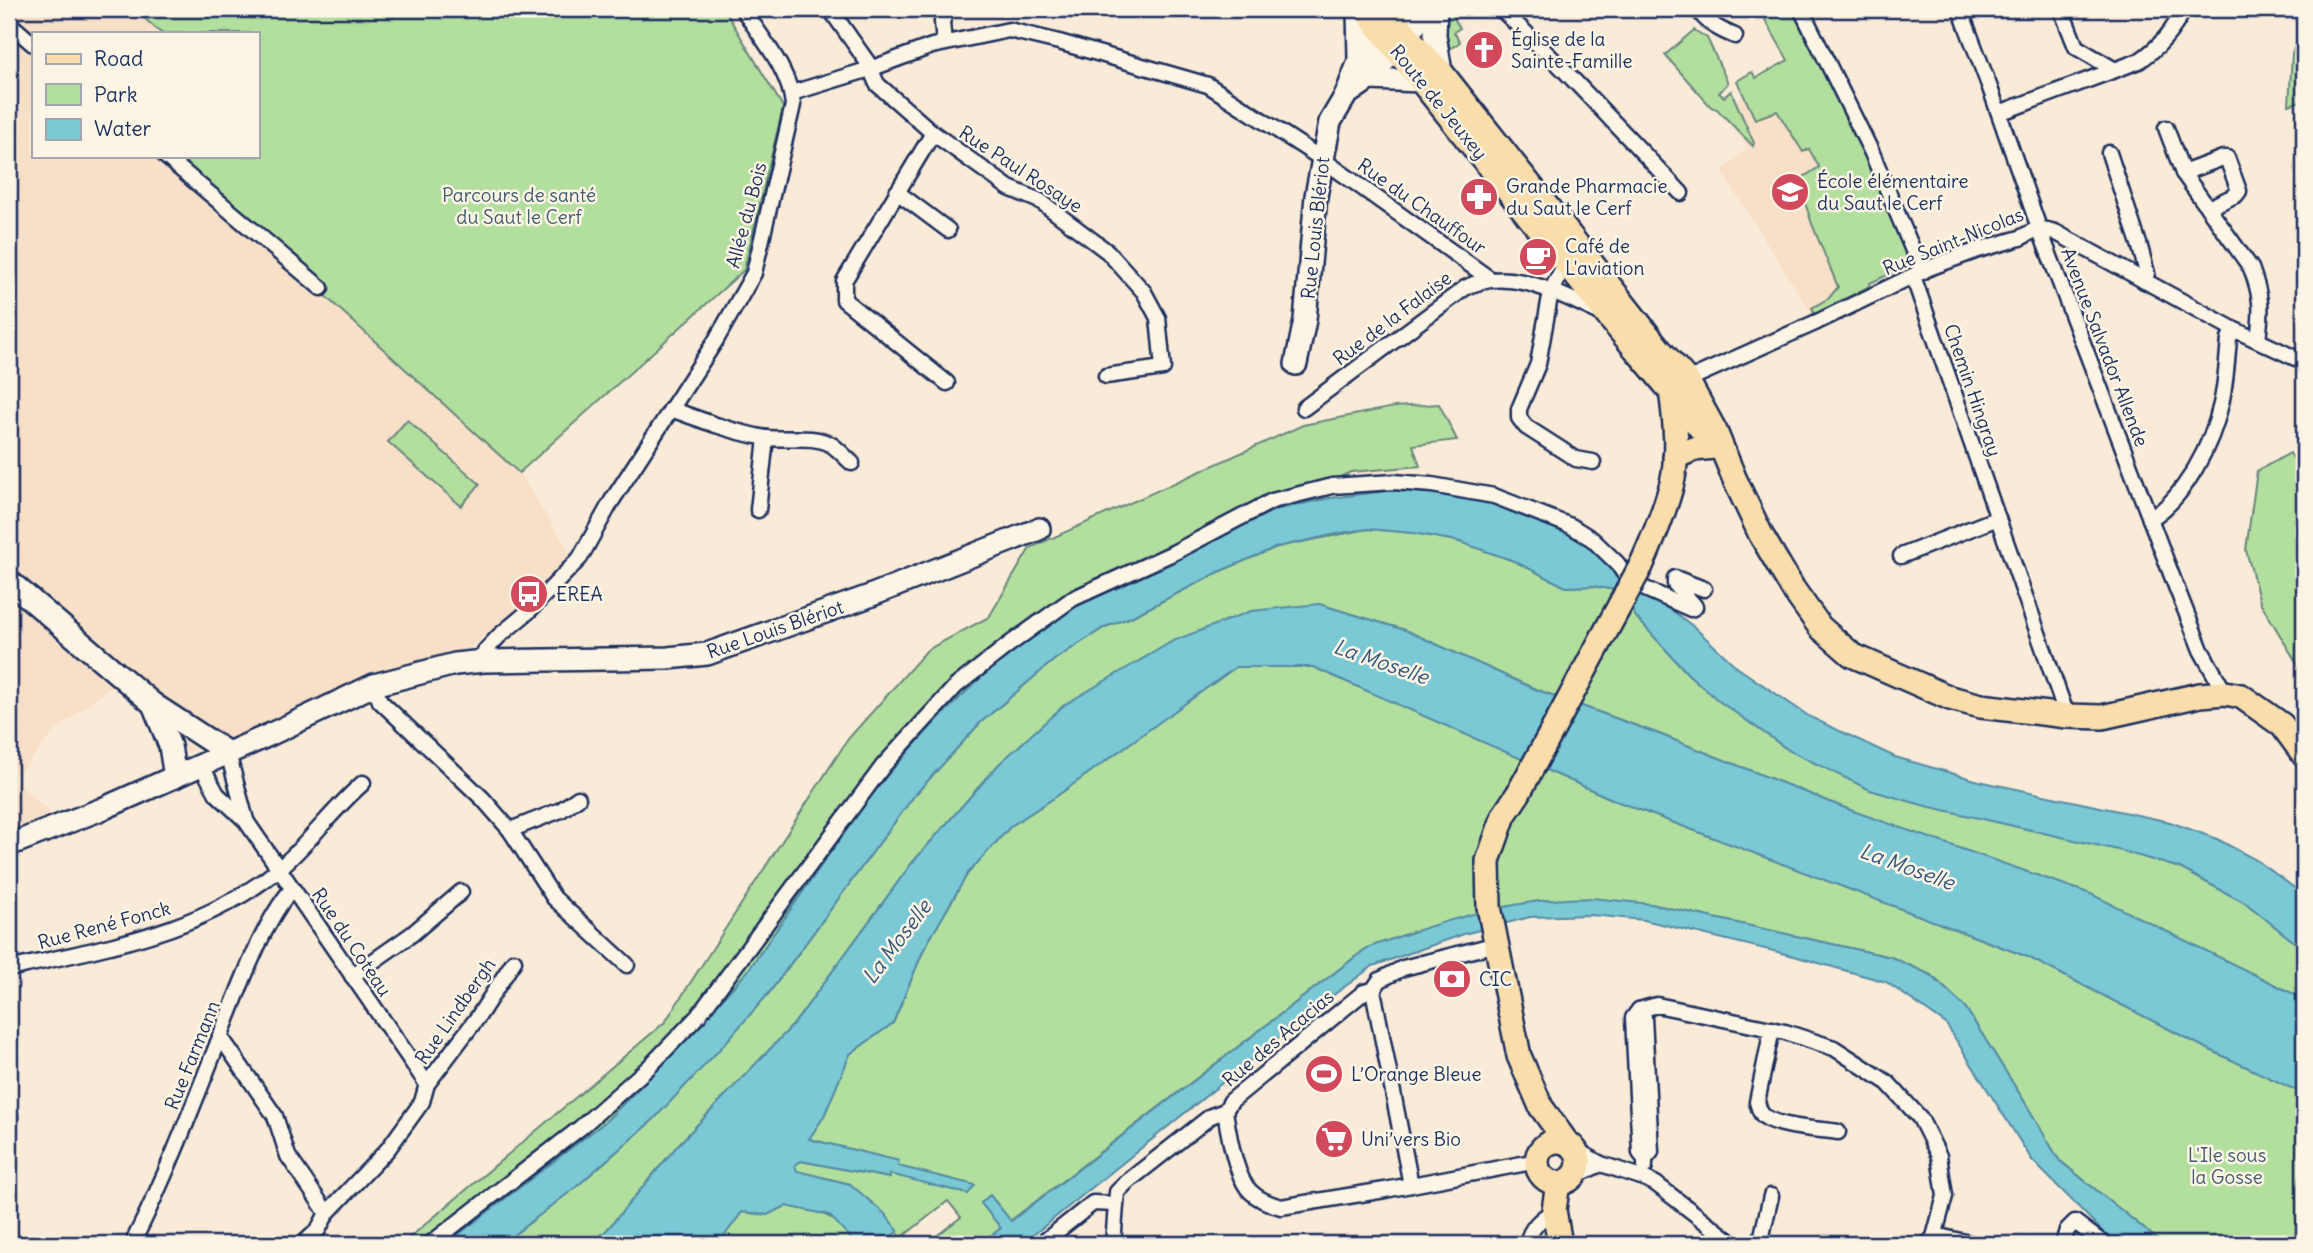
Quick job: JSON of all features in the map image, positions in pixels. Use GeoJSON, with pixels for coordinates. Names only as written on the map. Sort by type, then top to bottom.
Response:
{"type":"FeatureCollection","features":[{"type":"Feature","properties":{"kind":"main road","name":"Route de Jeuxey"},"geometry":{"type":"LineString","coordinates":[[1364,9],[1395,25],[1608,316],[1652,355]]}},
{"type":"Feature","properties":{"kind":"main road","name":"Route de Jeuxey"},"geometry":{"type":"LineString","coordinates":[[1431,76],[1652,355]]}},
{"type":"Feature","properties":{"kind":"main road"},"geometry":{"type":"LineString","coordinates":[[1652,355],[1721,456],[1761,535],[1793,589],[1820,627],[1852,655],[1950,698],[1981,706],[2102,717],[2200,695],[2241,696],[2282,725],[2304,755]]}},
{"type":"Feature","properties":{"kind":"main road"},"geometry":{"type":"LineString","coordinates":[[1652,355],[1667,428],[1668,456],[1662,511]]}},
{"type":"Feature","properties":{"kind":"main road"},"geometry":{"type":"LineString","coordinates":[[1560,1244],[1554,1210],[1565,1180],[1578,1170],[1579,1161],[1556,1149],[1520,1056],[1489,907],[1488,861],[1504,816],[1641,566],[1672,483],[1675,457],[1673,387]]}},
{"type":"Feature","properties":{"kind":"main road"},"geometry":{"type":"LineString","coordinates":[[1675,457],[1694,449],[1721,456]]}},
{"type":"Feature","properties":{"kind":"main road"},"geometry":{"type":"LineString","coordinates":[[1556,1149],[1543,1176],[1549,1181],[1565,1180]]}},
{"type":"Feature","properties":{"kind":"street"},"geometry":{"type":"LineString","coordinates":[[743,9],[783,72],[792,93]]}},
{"type":"Feature","properties":{"kind":"street","name":"Rue Paul Rosaye"},"geometry":{"type":"LineString","coordinates":[[830,9],[877,84],[933,133],[1009,188],[1041,201],[1108,253],[1144,292],[1158,318],[1163,368],[1106,376]]}},
{"type":"Feature","properties":{"kind":"street"},"geometry":{"type":"LineString","coordinates":[[944,43],[942,22],[947,9]]}},
{"type":"Feature","properties":{"kind":"street"},"geometry":{"type":"LineString","coordinates":[[1358,9],[1364,70],[1431,76],[1436,9]]}},
{"type":"Feature","properties":{"kind":"street","name":"Rue Louis Blériot"},"geometry":{"type":"LineString","coordinates":[[1296,364],[1305,320],[1317,196],[1330,122],[1395,25],[1429,9]]}},
{"type":"Feature","properties":{"kind":"street"},"geometry":{"type":"LineString","coordinates":[[1501,9],[1563,69],[1681,193]]}},
{"type":"Feature","properties":{"kind":"street"},"geometry":{"type":"LineString","coordinates":[[1698,9],[1703,18],[1735,36]]}},
{"type":"Feature","properties":{"kind":"street","name":"Chemin Hingray"},"geometry":{"type":"LineString","coordinates":[[1801,9],[1872,153],[1917,274],[1997,518],[2065,713]]}},
{"type":"Feature","properties":{"kind":"street","name":"Avenue Salvador Allende"},"geometry":{"type":"LineString","coordinates":[[1960,9],[2039,228],[2150,519],[2202,650],[2225,694]]}},
{"type":"Feature","properties":{"kind":"street"},"geometry":{"type":"LineString","coordinates":[[2061,9],[2076,47],[2115,70]]}},
{"type":"Feature","properties":{"kind":"street"},"geometry":{"type":"LineString","coordinates":[[1999,113],[2139,61],[2157,48],[2174,28],[2184,9]]}},
{"type":"Feature","properties":{"kind":"street"},"geometry":{"type":"LineString","coordinates":[[9,23],[32,43]]}},
{"type":"Feature","properties":{"kind":"street","name":"Rue du Chauffour"},"geometry":{"type":"LineString","coordinates":[[792,93],[944,43],[1009,30],[1208,85],[1322,159],[1490,279]]}},
{"type":"Feature","properties":{"kind":"street","name":"Allée du Bois"},"geometry":{"type":"LineString","coordinates":[[484,660],[485,651],[499,636],[529,611],[580,558],[611,502],[716,341],[754,273],[793,105],[792,93]]}},
{"type":"Feature","properties":{"kind":"street"},"geometry":{"type":"LineString","coordinates":[[2166,128],[2183,173],[2251,268],[2262,313],[2258,340]]}},
{"type":"Feature","properties":{"kind":"street"},"geometry":{"type":"LineString","coordinates":[[933,133],[844,281],[844,300],[947,383]]}},
{"type":"Feature","properties":{"kind":"street"},"geometry":{"type":"LineString","coordinates":[[2109,153],[2140,247],[2147,273],[2144,281]]}},
{"type":"Feature","properties":{"kind":"street"},"geometry":{"type":"LineString","coordinates":[[167,158],[321,288]]}},
{"type":"Feature","properties":{"kind":"street"},"geometry":{"type":"LineString","coordinates":[[2183,173],[2223,158],[2227,159],[2239,191],[2208,208]]}},
{"type":"Feature","properties":{"kind":"street"},"geometry":{"type":"LineString","coordinates":[[897,192],[948,230]]}},
{"type":"Feature","properties":{"kind":"street","name":"Rue Saint-Nicolas"},"geometry":{"type":"LineString","coordinates":[[1673,387],[1917,274],[1978,250],[2020,238],[2039,228],[2055,232],[2233,329],[2304,362]]}},
{"type":"Feature","properties":{"kind":"street"},"geometry":{"type":"LineString","coordinates":[[1566,262],[1551,290],[1538,364],[1519,409],[1520,418],[1526,427],[1576,459],[1592,461]]}},
{"type":"Feature","properties":{"kind":"street"},"geometry":{"type":"LineString","coordinates":[[1490,279],[1551,290],[1608,316]]}},
{"type":"Feature","properties":{"kind":"street","name":"Rue de la Falaise"},"geometry":{"type":"LineString","coordinates":[[1304,408],[1465,288],[1477,281],[1490,279]]}},
{"type":"Feature","properties":{"kind":"street"},"geometry":{"type":"LineString","coordinates":[[2150,519],[2163,511],[2174,498],[2192,473],[2207,444],[2221,405],[2229,339],[2233,329]]}},
{"type":"Feature","properties":{"kind":"street"},"geometry":{"type":"LineString","coordinates":[[671,409],[722,428],[766,438],[802,438],[830,444],[852,463]]}},
{"type":"Feature","properties":{"kind":"street"},"geometry":{"type":"LineString","coordinates":[[758,510],[766,438]]}},
{"type":"Feature","properties":{"kind":"street"},"geometry":{"type":"LineString","coordinates":[[430,1244],[580,1128],[649,1067],[698,1016],[883,766],[956,686],[1072,598],[1173,553],[1272,501],[1332,486],[1394,482],[1494,496],[1571,526],[1592,540],[1643,588],[1691,609],[1694,605],[1675,584],[1675,578],[1704,589]]}},
{"type":"Feature","properties":{"kind":"street"},"geometry":{"type":"LineString","coordinates":[[1901,556],[1997,518]]}},
{"type":"Feature","properties":{"kind":"street","name":"Rue Louis Blériot"},"geometry":{"type":"LineString","coordinates":[[9,845],[176,777],[374,685],[456,664],[484,660],[668,658],[707,654],[867,597],[1039,529]]}},
{"type":"Feature","properties":{"kind":"street"},"geometry":{"type":"LineString","coordinates":[[9,581],[153,704],[228,753]]}},
{"type":"Feature","properties":{"kind":"street"},"geometry":{"type":"LineString","coordinates":[[374,685],[380,701],[483,799],[510,830],[555,898],[627,965]]}},
{"type":"Feature","properties":{"kind":"street"},"geometry":{"type":"LineString","coordinates":[[153,704],[170,746],[176,777]]}},
{"type":"Feature","properties":{"kind":"street"},"geometry":{"type":"LineString","coordinates":[[190,729],[201,765]]}},
{"type":"Feature","properties":{"kind":"street","name":"Rue du Coteau"},"geometry":{"type":"LineString","coordinates":[[228,753],[246,821]]}},
{"type":"Feature","properties":{"kind":"street","name":"Rue du Coteau"},"geometry":{"type":"LineString","coordinates":[[201,765],[217,794],[246,821],[427,1084]]}},
{"type":"Feature","properties":{"kind":"street","name":"Rue René Fonck"},"geometry":{"type":"LineString","coordinates":[[9,969],[166,931],[209,914],[278,869],[300,849],[340,803],[363,783]]}},
{"type":"Feature","properties":{"kind":"street"},"geometry":{"type":"LineString","coordinates":[[510,830],[561,810],[578,798]]}},
{"type":"Feature","properties":{"kind":"street","name":"Rue Farmann"},"geometry":{"type":"LineString","coordinates":[[135,1238],[161,1187],[242,983],[278,905],[292,889]]}},
{"type":"Feature","properties":{"kind":"street"},"geometry":{"type":"LineString","coordinates":[[352,976],[412,934],[461,892]]}},
{"type":"Feature","properties":{"kind":"street","name":"Rue des Acacias"},"geometry":{"type":"LineString","coordinates":[[1115,1204],[1117,1192],[1127,1182],[1211,1116],[1226,1111],[1231,1101],[1364,992],[1373,990],[1380,979],[1403,968],[1496,939]]}},
{"type":"Feature","properties":{"kind":"street","name":"Rue Lindbergh"},"geometry":{"type":"LineString","coordinates":[[303,1244],[318,1230],[327,1213],[388,1149],[422,1102],[427,1084],[478,1017],[514,961]]}},
{"type":"Feature","properties":{"kind":"street"},"geometry":{"type":"LineString","coordinates":[[1373,990],[1411,1185]]}},
{"type":"Feature","properties":{"kind":"street"},"geometry":{"type":"LineString","coordinates":[[1644,1178],[1646,1160],[1651,1152],[1644,1017],[1639,1010],[1657,1005],[1785,1032],[1834,1048],[1888,1083],[1920,1118],[1939,1156],[1945,1196],[1931,1240],[1973,1244]]}},
{"type":"Feature","properties":{"kind":"street"},"geometry":{"type":"LineString","coordinates":[[1772,1029],[1757,1102],[1759,1111],[1766,1118],[1787,1124],[1838,1132]]}},
{"type":"Feature","properties":{"kind":"street"},"geometry":{"type":"LineString","coordinates":[[220,1036],[275,1116],[288,1156],[327,1213]]}},
{"type":"Feature","properties":{"kind":"street"},"geometry":{"type":"LineString","coordinates":[[1226,1111],[1241,1178],[1248,1190],[1266,1202],[1281,1207],[1411,1185],[1556,1149],[1656,1184],[1734,1244]]}},
{"type":"Feature","properties":{"kind":"street"},"geometry":{"type":"LineString","coordinates":[[9,1114],[9,1128]]}},
{"type":"Feature","properties":{"kind":"street"},"geometry":{"type":"LineString","coordinates":[[1565,1180],[1601,1164]]}},
{"type":"Feature","properties":{"kind":"street"},"geometry":{"type":"LineString","coordinates":[[1760,1244],[1771,1196]]}},
{"type":"Feature","properties":{"kind":"street"},"geometry":{"type":"LineString","coordinates":[[1041,1244],[1093,1203],[1115,1204],[1112,1244]]}},
{"type":"Feature","properties":{"kind":"street"},"geometry":{"type":"LineString","coordinates":[[1527,1244],[1528,1236],[1537,1222],[1554,1210]]}},
{"type":"Feature","properties":{"kind":"street"},"geometry":{"type":"LineString","coordinates":[[2063,1244],[2067,1230],[2075,1222],[2104,1244]]}},
{"type":"Feature","properties":{"kind":"shaded area"},"geometry":{"type":"Polygon","coordinates":[[[9,9],[134,9],[160,32],[32,32],[32,158],[174,158],[519,473],[571,554],[513,613],[463,654],[231,742],[166,757],[146,713],[112,685],[56,730],[14,779],[59,822],[9,841],[9,9]]]}},
{"type":"Feature","properties":{"kind":"shaded area","name":"École élémentaire du Saut le Cerf"},"geometry":{"type":"Polygon","coordinates":[[[1778,66],[1833,163],[1844,231],[1870,289],[1813,316],[1722,172],[1748,147],[1721,114],[1778,66]]]}},
{"type":"Feature","properties":{"kind":"green space","name":"Parcours de santé du Saut le Cerf"},"geometry":{"type":"Polygon","coordinates":[[[134,9],[724,9],[783,107],[744,270],[519,473],[174,158],[259,158],[259,32],[160,32],[134,9]]]}},
{"type":"Feature","properties":{"kind":"green space"},"geometry":{"type":"Polygon","coordinates":[[[1447,9],[1461,9],[1454,18],[1460,28],[1454,32],[1460,42],[1450,49],[1445,29],[1447,9]]]}},
{"type":"Feature","properties":{"kind":"green space"},"geometry":{"type":"Polygon","coordinates":[[[1764,9],[1795,9],[1850,116],[1911,264],[1815,314],[1812,308],[1829,298],[1838,287],[1798,181],[1819,167],[1809,149],[1803,152],[1777,111],[1755,119],[1737,81],[1752,72],[1756,78],[1788,60],[1764,18],[1764,9]]]}},
{"type":"Feature","properties":{"kind":"green space"},"geometry":{"type":"Polygon","coordinates":[[[2304,26],[2304,100],[2289,105],[2292,53],[2304,26]]]}},
{"type":"Feature","properties":{"kind":"green space"},"geometry":{"type":"Polygon","coordinates":[[[1694,30],[1707,38],[1728,83],[1719,93],[1724,97],[1731,91],[1753,146],[1717,109],[1711,107],[1665,55],[1694,30]]]}},
{"type":"Feature","properties":{"kind":"green space"},"geometry":{"type":"Polygon","coordinates":[[[1439,404],[1457,440],[1413,445],[1420,466],[1351,472],[1321,485],[1330,498],[1279,509],[1207,544],[873,791],[747,972],[605,1122],[446,1244],[402,1244],[665,1022],[848,739],[927,650],[989,617],[1030,548],[1303,425],[1394,407],[1439,404]]]}},
{"type":"Feature","properties":{"kind":"green space"},"geometry":{"type":"Polygon","coordinates":[[[407,420],[480,484],[461,506],[388,442],[407,420]]]}},
{"type":"Feature","properties":{"kind":"green space"},"geometry":{"type":"Polygon","coordinates":[[[2290,453],[2304,475],[2304,675],[2260,602],[2246,550],[2257,471],[2290,453]]]}},
{"type":"Feature","properties":{"kind":"green space"},"geometry":{"type":"Polygon","coordinates":[[[1368,529],[1457,541],[1514,561],[1566,587],[1593,586],[1615,590],[1688,674],[1719,701],[1790,751],[2180,868],[2247,904],[2304,950],[2304,999],[2136,917],[1535,689],[1405,630],[1319,604],[999,764],[912,863],[793,1025],[678,1145],[606,1231],[588,1244],[502,1244],[576,1187],[654,1119],[769,993],[914,796],[980,723],[1054,660],[1105,627],[1277,547],[1368,529]]]}},
{"type":"Feature","properties":{"kind":"green space","name":"L'Ile sous la Gosse"},"geometry":{"type":"Polygon","coordinates":[[[1235,667],[1313,667],[1619,802],[2028,957],[2204,1047],[2304,1094],[2304,1244],[2163,1244],[2059,1160],[1965,1007],[1931,975],[1891,957],[1651,904],[1460,918],[1367,948],[1010,1221],[989,1196],[981,1203],[1001,1228],[980,1244],[926,1244],[961,1217],[948,1201],[901,1238],[898,1230],[850,1184],[796,1171],[795,1165],[801,1161],[889,1178],[889,1174],[974,1185],[897,1166],[898,1161],[809,1139],[824,1116],[850,1054],[893,1023],[924,949],[968,873],[1011,826],[1057,796],[1235,667]]]}},
{"type":"Feature","properties":{"kind":"green space"},"geometry":{"type":"Polygon","coordinates":[[[786,1206],[826,1215],[841,1226],[853,1244],[718,1244],[742,1212],[767,1215],[786,1206]]]}},
{"type":"Feature","properties":{"kind":"water"},"geometry":{"type":"Polygon","coordinates":[[[1396,490],[1460,495],[1519,510],[1564,528],[1597,552],[1639,590],[1694,627],[1738,668],[1810,717],[1895,757],[1979,781],[2170,822],[2217,839],[2258,861],[2304,895],[2304,950],[2247,904],[2180,868],[2122,851],[1922,805],[1870,790],[1790,751],[1719,701],[1688,674],[1615,590],[1593,586],[1566,587],[1514,561],[1457,541],[1368,529],[1346,532],[1277,547],[1223,570],[1131,617],[1105,627],[1054,660],[980,723],[914,796],[769,993],[654,1119],[576,1187],[502,1244],[446,1244],[605,1122],[648,1079],[747,972],[873,791],[938,719],[1002,657],[1071,607],[1275,510],[1330,498],[1396,490]]]}},
{"type":"Feature","properties":{"kind":"water","name":"La Moselle"},"geometry":{"type":"Polygon","coordinates":[[[1319,604],[1405,630],[1535,689],[1659,734],[1850,810],[2091,894],[2304,999],[2304,1094],[2204,1047],[2028,957],[1619,802],[1313,667],[1236,667],[1011,826],[968,873],[924,949],[893,1023],[850,1054],[824,1116],[809,1139],[899,1161],[898,1166],[975,1185],[968,1194],[890,1174],[890,1178],[801,1161],[795,1165],[797,1171],[850,1184],[885,1214],[898,1231],[881,1244],[853,1244],[850,1237],[829,1215],[786,1206],[767,1215],[742,1212],[718,1244],[588,1244],[606,1231],[678,1145],[793,1025],[912,863],[999,764],[1064,705],[1173,641],[1251,611],[1319,604]]]}},
{"type":"Feature","properties":{"kind":"water"},"geometry":{"type":"Polygon","coordinates":[[[1592,898],[1651,904],[1891,957],[1931,975],[1965,1007],[2059,1160],[2163,1244],[2115,1244],[2032,1160],[1946,1024],[1886,982],[1794,956],[1644,920],[1591,915],[1530,917],[1464,934],[1373,966],[1309,1013],[1022,1244],[980,1244],[1001,1228],[981,1203],[990,1195],[1011,1221],[1367,948],[1428,927],[1512,905],[1592,898]]]}},
{"type":"Feature","properties":{"kind":"place","name":"Église de la Sainte-Famille"},"geometry":{"type":"Point","coordinates":[1484,50]}},
{"type":"Feature","properties":{"kind":"place","name":"École élémentaire du Saut le Cerf"},"geometry":{"type":"Point","coordinates":[1790,192]}},
{"type":"Feature","properties":{"kind":"place","name":"Grande Pharmacie du Saut le Cerf"},"geometry":{"type":"Point","coordinates":[1479,197]}},
{"type":"Feature","properties":{"kind":"place","name":"Café de L'aviation"},"geometry":{"type":"Point","coordinates":[1538,257]}},
{"type":"Feature","properties":{"kind":"place","name":"EREA"},"geometry":{"type":"Point","coordinates":[529,594]}},
{"type":"Feature","properties":{"kind":"place","name":"CIC"},"geometry":{"type":"Point","coordinates":[1452,979]}},
{"type":"Feature","properties":{"kind":"place","name":"L’Orange Bleue"},"geometry":{"type":"Point","coordinates":[1324,1074]}},
{"type":"Feature","properties":{"kind":"place","name":"Uni’vers Bio"},"geometry":{"type":"Point","coordinates":[1334,1139]}}]}
